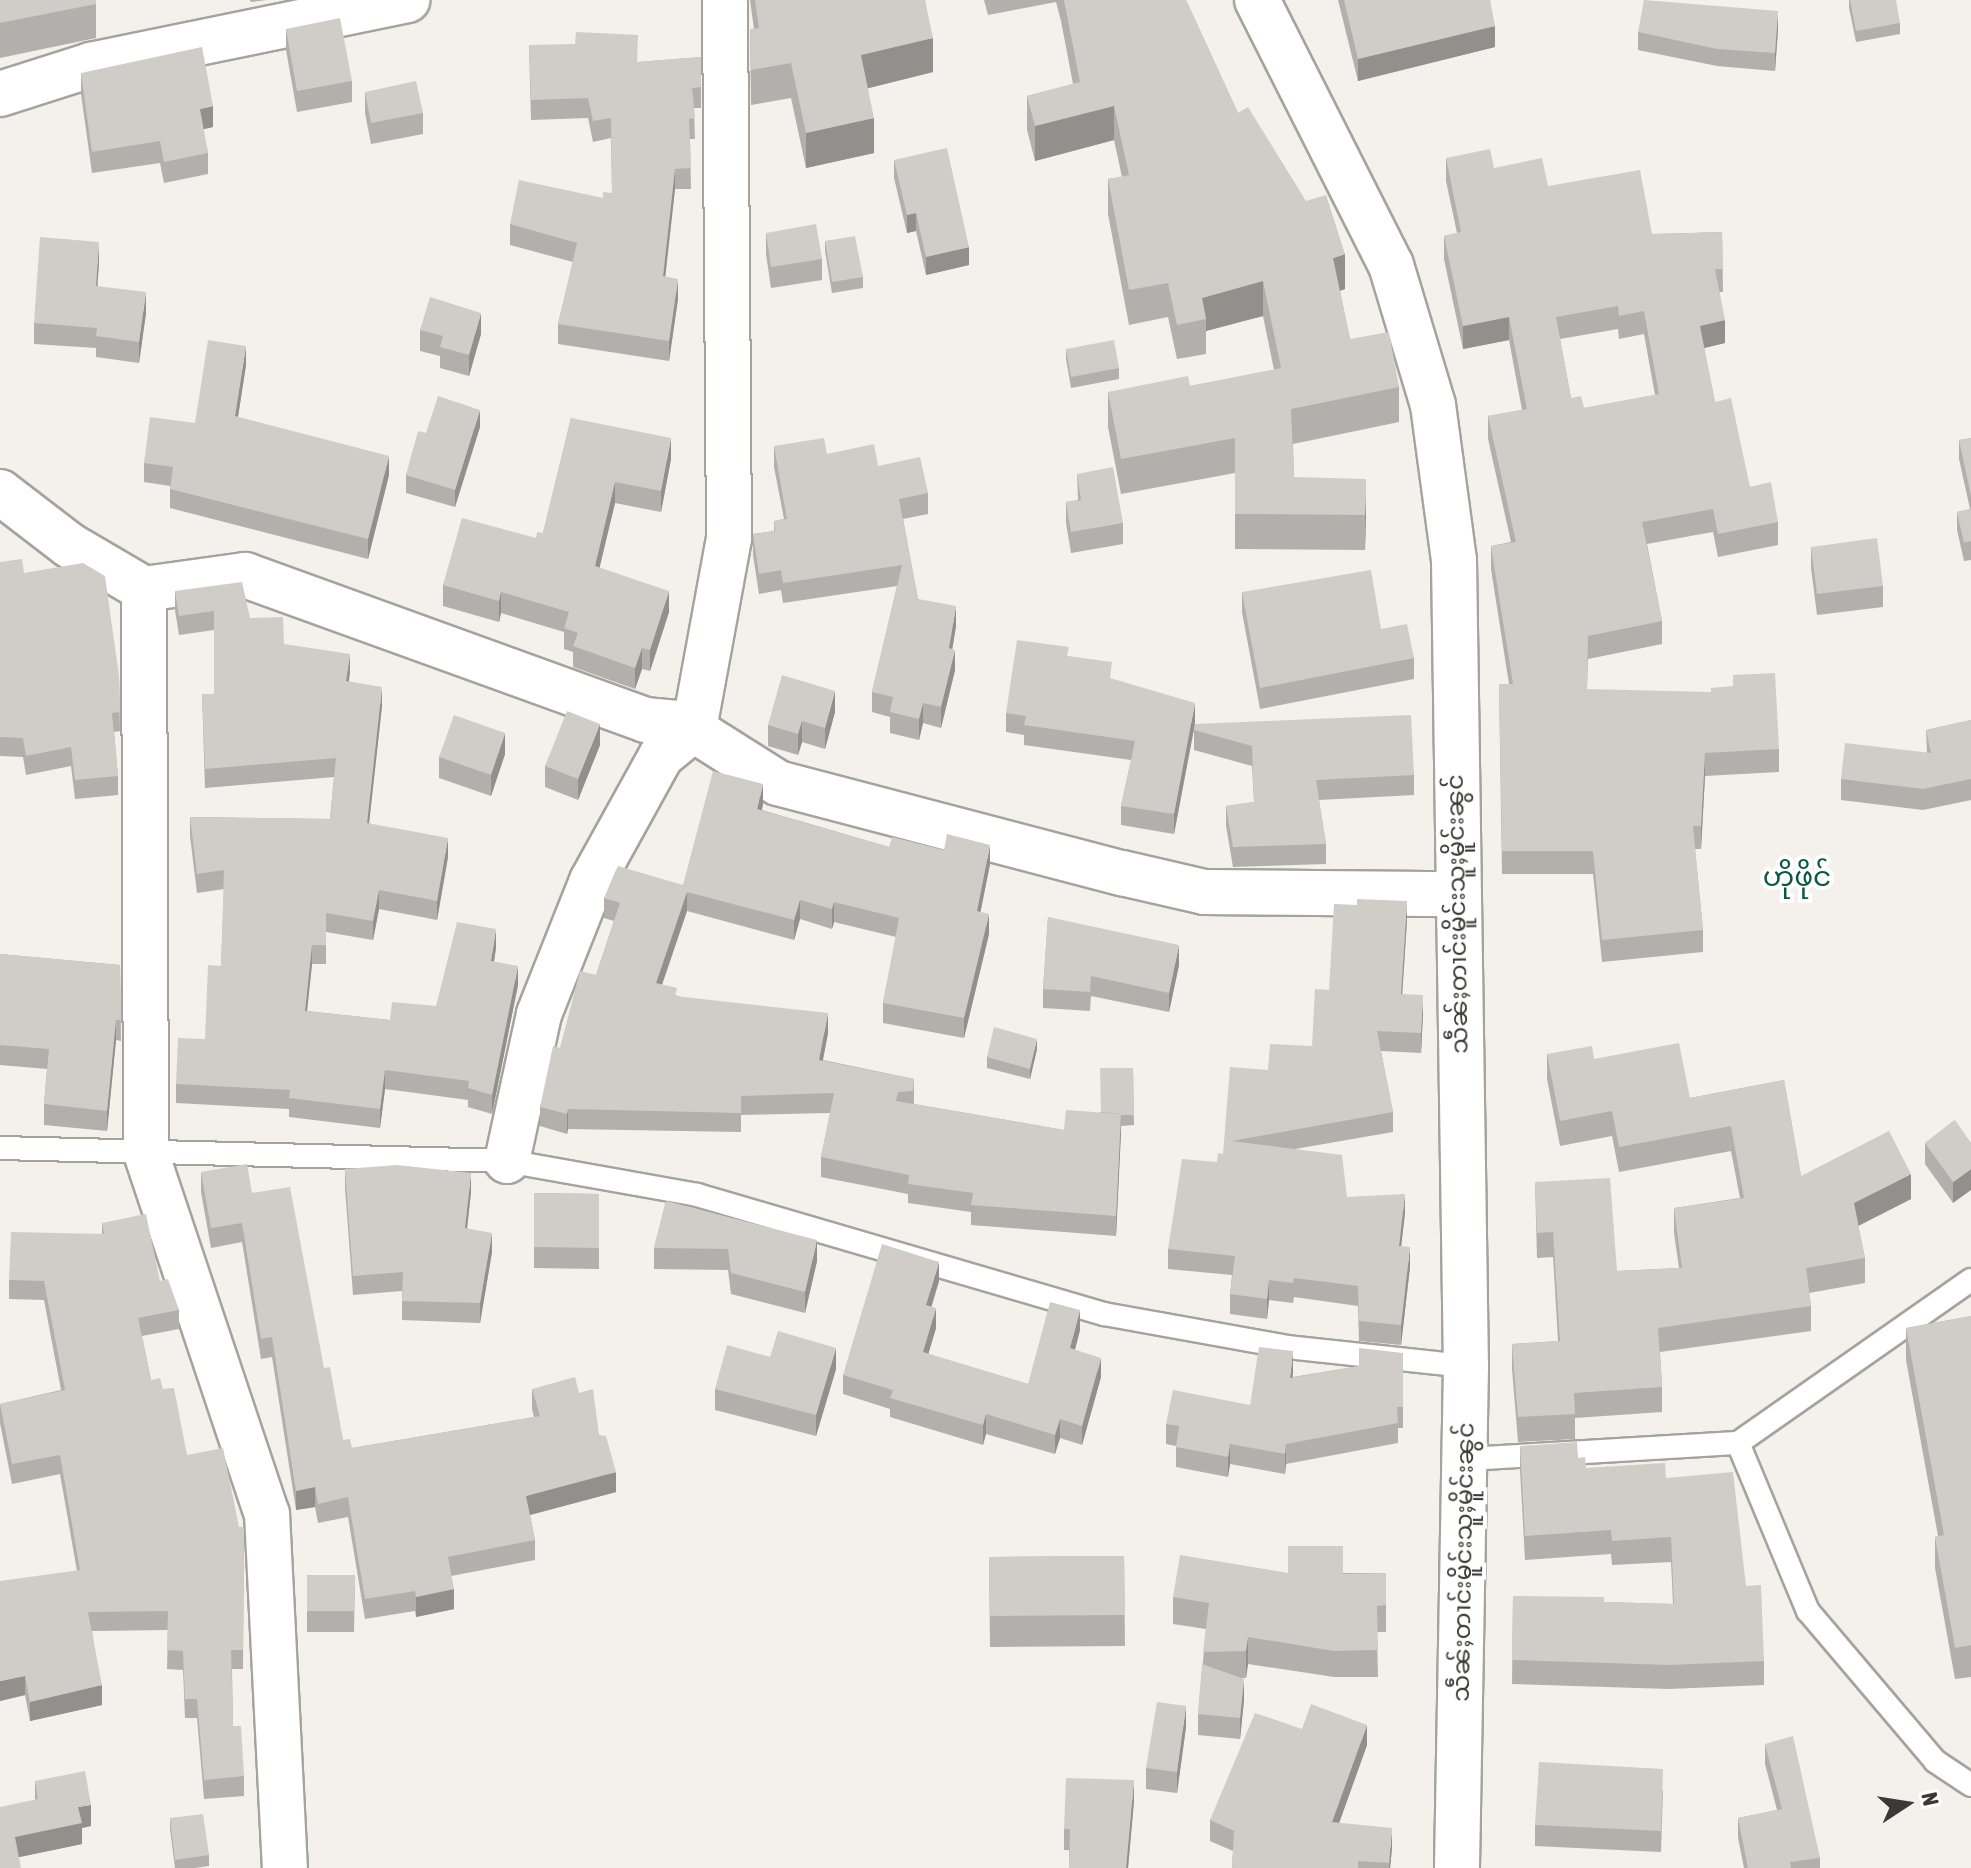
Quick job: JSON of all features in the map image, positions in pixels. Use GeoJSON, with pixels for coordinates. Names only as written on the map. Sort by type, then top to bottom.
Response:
{"type":"FeatureCollection","features":[{"type":"Feature","properties":{"kind":"street"},"geometry":{"type":"LineString","coordinates":[[0,94],[91,65],[400,0]]}},
{"type":"Feature","properties":{"kind":"street"},"geometry":{"type":"LineString","coordinates":[[507,1161],[539,1014],[592,881],[661,756],[694,729],[729,539],[725,0]]}},
{"type":"Feature","properties":{"kind":"street","name":"သဵၼ်ႈတၢင်းမိူင်းသူႈမိူင်းၼွင်"},"geometry":{"type":"LineString","coordinates":[[1257,0],[1391,265],[1433,405],[1454,560],[1456,894],[1466,1366],[1457,1868]]}},
{"type":"Feature","properties":{"kind":"street"},"geometry":{"type":"LineString","coordinates":[[0,492],[69,545],[144,589],[245,575],[620,711],[694,729],[778,783],[1204,892],[1456,894]]}},
{"type":"Feature","properties":{"kind":"street"},"geometry":{"type":"LineString","coordinates":[[144,589],[146,1153],[267,1514],[285,1868]]}},
{"type":"Feature","properties":{"kind":"lane"},"geometry":{"type":"LineString","coordinates":[[0,1148],[507,1161],[697,1195],[1104,1314],[1287,1347],[1466,1366]]}},
{"type":"Feature","properties":{"kind":"lane"},"geometry":{"type":"LineString","coordinates":[[1466,1459],[1738,1443],[1971,1280]]}},
{"type":"Feature","properties":{"kind":"lane"},"geometry":{"type":"LineString","coordinates":[[1738,1443],[1808,1611],[1935,1761],[1971,1785]]}},
{"type":"Feature","properties":{"kind":"building"},"geometry":{"type":"Polygon","coordinates":[[[0,0],[96,0],[96,4],[0,23],[0,0]]]}},
{"type":"Feature","properties":{"kind":"building"},"geometry":{"type":"Polygon","coordinates":[[[755,0],[925,0],[933,38],[861,55],[874,118],[806,133],[791,63],[751,70],[750,29],[759,28],[755,0]]]}},
{"type":"Feature","properties":{"kind":"building"},"geometry":{"type":"Polygon","coordinates":[[[1064,0],[1186,0],[1238,113],[1248,107],[1306,201],[1326,195],[1345,254],[1333,258],[1350,339],[1389,332],[1399,387],[1291,409],[1294,477],[1366,479],[1365,515],[1235,514],[1235,438],[1121,459],[1108,392],[1188,376],[1190,386],[1281,368],[1263,281],[1202,298],[1206,319],[1177,325],[1168,283],[1129,290],[1108,179],[1129,175],[1114,106],[1035,126],[1027,96],[1080,82],[1064,0]]]}},
{"type":"Feature","properties":{"kind":"building"},"geometry":{"type":"Polygon","coordinates":[[[1344,0],[1490,0],[1495,26],[1358,59],[1344,0]]]}},
{"type":"Feature","properties":{"kind":"building"},"geometry":{"type":"Polygon","coordinates":[[[1644,0],[1778,11],[1775,53],[1717,49],[1638,32],[1644,0]]]}},
{"type":"Feature","properties":{"kind":"building"},"geometry":{"type":"Polygon","coordinates":[[[1850,0],[1896,0],[1900,23],[1856,31],[1850,0]]]}},
{"type":"Feature","properties":{"kind":"building"},"geometry":{"type":"Polygon","coordinates":[[[340,18],[352,81],[297,91],[286,29],[340,18]]]}},
{"type":"Feature","properties":{"kind":"building"},"geometry":{"type":"Polygon","coordinates":[[[576,32],[638,35],[637,62],[701,57],[701,87],[692,88],[695,118],[689,119],[691,168],[675,169],[663,276],[678,279],[669,341],[558,324],[577,243],[510,224],[519,180],[603,198],[603,192],[612,193],[611,118],[593,121],[588,98],[531,100],[529,45],[575,44],[576,32]]]}},
{"type":"Feature","properties":{"kind":"building"},"geometry":{"type":"Polygon","coordinates":[[[202,47],[213,106],[200,109],[208,153],[164,162],[160,141],[92,152],[81,73],[202,47]]]}},
{"type":"Feature","properties":{"kind":"building"},"geometry":{"type":"Polygon","coordinates":[[[416,81],[423,113],[371,123],[365,92],[416,81]]]}},
{"type":"Feature","properties":{"kind":"building"},"geometry":{"type":"Polygon","coordinates":[[[947,148],[969,247],[926,257],[916,213],[907,215],[894,160],[947,148]]]}},
{"type":"Feature","properties":{"kind":"building"},"geometry":{"type":"Polygon","coordinates":[[[1490,149],[1494,168],[1542,158],[1548,186],[1640,170],[1652,234],[1722,232],[1723,269],[1715,269],[1725,320],[1700,326],[1715,402],[1731,398],[1750,487],[1771,482],[1778,522],[1718,534],[1713,509],[1642,522],[1662,621],[1588,636],[1587,689],[1711,692],[1711,688],[1733,686],[1733,675],[1775,673],[1779,749],[1705,753],[1701,826],[1693,826],[1703,930],[1602,940],[1593,851],[1502,851],[1499,684],[1513,684],[1491,546],[1516,542],[1488,416],[1527,409],[1509,317],[1463,326],[1444,236],[1461,232],[1446,158],[1490,149]],[[1618,306],[1556,317],[1571,398],[1581,396],[1584,408],[1659,394],[1644,311],[1619,316],[1618,306]]]}},
{"type":"Feature","properties":{"kind":"building"},"geometry":{"type":"Polygon","coordinates":[[[816,224],[822,259],[771,267],[766,233],[816,224]]]}},
{"type":"Feature","properties":{"kind":"building"},"geometry":{"type":"Polygon","coordinates":[[[855,236],[863,277],[832,282],[825,241],[855,236]]]}},
{"type":"Feature","properties":{"kind":"building"},"geometry":{"type":"Polygon","coordinates":[[[40,237],[99,242],[96,286],[146,292],[139,342],[96,336],[97,328],[34,323],[40,237]]]}},
{"type":"Feature","properties":{"kind":"building"},"geometry":{"type":"Polygon","coordinates":[[[430,297],[481,313],[469,355],[440,347],[443,336],[420,330],[430,297]]]}},
{"type":"Feature","properties":{"kind":"building"},"geometry":{"type":"Polygon","coordinates":[[[208,340],[246,346],[235,416],[389,456],[368,539],[170,489],[173,467],[144,463],[150,417],[195,423],[208,340]]]}},
{"type":"Feature","properties":{"kind":"building"},"geometry":{"type":"Polygon","coordinates":[[[1114,340],[1119,368],[1071,377],[1066,349],[1114,340]]]}},
{"type":"Feature","properties":{"kind":"building"},"geometry":{"type":"Polygon","coordinates":[[[438,396],[480,410],[455,490],[406,475],[418,431],[426,433],[438,396]]]}},
{"type":"Feature","properties":{"kind":"building"},"geometry":{"type":"Polygon","coordinates":[[[571,418],[671,438],[661,491],[615,482],[595,566],[669,591],[650,650],[642,648],[635,668],[573,646],[578,633],[564,628],[569,612],[501,592],[499,601],[443,585],[462,518],[536,538],[537,532],[543,533],[571,418]]]}},
{"type":"Feature","properties":{"kind":"building"},"geometry":{"type":"Polygon","coordinates":[[[824,438],[827,454],[874,444],[878,466],[920,457],[928,493],[899,499],[918,599],[956,606],[949,648],[955,650],[941,707],[923,703],[919,719],[890,712],[893,697],[872,692],[902,565],[783,583],[781,570],[759,574],[753,534],[775,531],[774,521],[787,519],[774,446],[824,438]]]}},
{"type":"Feature","properties":{"kind":"building"},"geometry":{"type":"Polygon","coordinates":[[[1971,438],[1971,496],[1959,440],[1971,438]]]}},
{"type":"Feature","properties":{"kind":"building"},"geometry":{"type":"Polygon","coordinates":[[[1113,467],[1123,523],[1071,532],[1066,502],[1081,500],[1077,474],[1113,467]]]}},
{"type":"Feature","properties":{"kind":"building"},"geometry":{"type":"Polygon","coordinates":[[[1971,509],[1971,541],[1964,543],[1957,512],[1971,509]]]}},
{"type":"Feature","properties":{"kind":"building"},"geometry":{"type":"Polygon","coordinates":[[[1877,538],[1883,586],[1817,594],[1811,547],[1877,538]]]}},
{"type":"Feature","properties":{"kind":"building"},"geometry":{"type":"Polygon","coordinates":[[[22,559],[24,573],[83,563],[105,576],[119,676],[120,712],[112,713],[118,776],[75,780],[71,747],[26,756],[23,738],[0,737],[0,562],[22,559]]]}},
{"type":"Feature","properties":{"kind":"building"},"geometry":{"type":"Polygon","coordinates":[[[1371,570],[1381,629],[1407,624],[1414,658],[1260,688],[1242,592],[1371,570]]]}},
{"type":"Feature","properties":{"kind":"building"},"geometry":{"type":"Polygon","coordinates":[[[242,582],[250,618],[283,617],[284,644],[350,654],[346,681],[382,687],[367,823],[448,838],[437,901],[379,890],[373,921],[326,913],[326,945],[312,945],[305,1011],[390,1020],[392,1002],[436,1006],[457,922],[496,929],[491,961],[518,966],[492,1095],[468,1088],[469,1081],[385,1070],[380,1109],[289,1098],[290,1090],[176,1084],[178,1038],[205,1039],[208,965],[221,966],[224,870],[197,874],[190,817],[330,819],[336,758],[205,769],[202,694],[214,694],[214,611],[179,616],[175,591],[242,582]]]}},
{"type":"Feature","properties":{"kind":"building"},"geometry":{"type":"Polygon","coordinates":[[[1017,640],[1069,647],[1067,656],[1112,662],[1110,678],[1195,703],[1174,814],[1121,806],[1135,741],[1024,725],[1026,716],[1006,713],[1017,640]]]}},
{"type":"Feature","properties":{"kind":"building"},"geometry":{"type":"Polygon","coordinates":[[[782,675],[835,691],[825,728],[802,721],[798,734],[768,725],[782,675]]]}},
{"type":"Feature","properties":{"kind":"building"},"geometry":{"type":"Polygon","coordinates":[[[567,711],[600,724],[578,779],[545,766],[567,711]]]}},
{"type":"Feature","properties":{"kind":"building"},"geometry":{"type":"Polygon","coordinates":[[[454,715],[505,733],[491,775],[439,757],[454,715]]]}},
{"type":"Feature","properties":{"kind":"building"},"geometry":{"type":"Polygon","coordinates":[[[1411,715],[1414,775],[1316,780],[1326,844],[1233,847],[1226,806],[1254,802],[1252,746],[1194,730],[1195,724],[1411,715]]]}},
{"type":"Feature","properties":{"kind":"building"},"geometry":{"type":"Polygon","coordinates":[[[1971,720],[1971,779],[1923,789],[1841,779],[1845,743],[1931,753],[1926,730],[1971,720]]]}},
{"type":"Feature","properties":{"kind":"building"},"geometry":{"type":"Polygon","coordinates":[[[713,771],[763,784],[757,809],[889,847],[892,837],[944,850],[947,834],[990,845],[977,911],[989,914],[964,1018],[883,1003],[899,918],[834,902],[832,909],[800,900],[794,920],[687,892],[656,983],[677,988],[675,996],[828,1013],[819,1060],[914,1079],[913,1091],[898,1092],[896,1101],[1064,1130],[1066,1110],[1121,1114],[1116,1216],[971,1205],[973,1193],[908,1184],[909,1175],[821,1157],[834,1093],[741,1096],[741,1113],[568,1109],[567,1114],[540,1107],[553,1046],[560,1048],[580,971],[596,975],[620,903],[604,898],[618,866],[683,885],[713,771]]]}},
{"type":"Feature","properties":{"kind":"building"},"geometry":{"type":"Polygon","coordinates":[[[1357,899],[1407,901],[1401,994],[1423,995],[1421,1033],[1377,1031],[1393,1112],[1232,1141],[1342,1155],[1347,1197],[1405,1194],[1399,1246],[1410,1247],[1401,1325],[1359,1321],[1358,1286],[1294,1278],[1293,1283],[1269,1280],[1267,1299],[1230,1294],[1235,1256],[1168,1249],[1182,1159],[1217,1162],[1218,1153],[1223,1154],[1230,1067],[1268,1070],[1270,1044],[1312,1046],[1315,989],[1329,990],[1334,904],[1357,905],[1357,899]]]}},
{"type":"Feature","properties":{"kind":"building"},"geometry":{"type":"Polygon","coordinates":[[[1048,917],[1179,945],[1169,993],[1091,976],[1090,992],[1043,989],[1048,917]]]}},
{"type":"Feature","properties":{"kind":"building"},"geometry":{"type":"Polygon","coordinates":[[[0,954],[120,965],[121,1020],[116,1020],[107,1111],[44,1104],[49,1049],[0,1045],[0,954]]]}},
{"type":"Feature","properties":{"kind":"building"},"geometry":{"type":"Polygon","coordinates":[[[994,1027],[1037,1039],[1030,1069],[987,1057],[994,1027]]]}},
{"type":"Feature","properties":{"kind":"building"},"geometry":{"type":"Polygon","coordinates":[[[1679,1043],[1690,1098],[1784,1080],[1801,1176],[1889,1131],[1911,1174],[1854,1203],[1865,1258],[1806,1268],[1811,1306],[1658,1328],[1662,1387],[1574,1393],[1575,1414],[1518,1417],[1512,1344],[1560,1341],[1553,1232],[1537,1233],[1535,1182],[1610,1178],[1617,1271],[1682,1268],[1674,1208],[1744,1198],[1731,1126],[1619,1147],[1612,1111],[1560,1121],[1547,1054],[1592,1046],[1594,1059],[1679,1043]]]}},
{"type":"Feature","properties":{"kind":"building"},"geometry":{"type":"Polygon","coordinates":[[[1100,1068],[1133,1068],[1134,1115],[1101,1112],[1100,1068]]]}},
{"type":"Feature","properties":{"kind":"building"},"geometry":{"type":"Polygon","coordinates":[[[1955,1120],[1971,1143],[1971,1169],[1953,1182],[1925,1143],[1955,1120]]]}},
{"type":"Feature","properties":{"kind":"building"},"geometry":{"type":"Polygon","coordinates":[[[247,1164],[252,1193],[290,1187],[324,1368],[330,1367],[343,1440],[350,1439],[352,1448],[540,1416],[532,1389],[575,1377],[579,1393],[593,1389],[599,1435],[606,1436],[616,1472],[526,1496],[535,1540],[448,1557],[454,1589],[416,1597],[415,1591],[365,1599],[348,1497],[318,1504],[315,1487],[296,1491],[272,1337],[261,1339],[242,1223],[211,1228],[201,1172],[247,1164]]]}},
{"type":"Feature","properties":{"kind":"building"},"geometry":{"type":"Polygon","coordinates":[[[397,1165],[471,1173],[465,1228],[492,1233],[480,1303],[402,1301],[403,1272],[353,1276],[345,1169],[397,1165]]]}},
{"type":"Feature","properties":{"kind":"building"},"geometry":{"type":"Polygon","coordinates":[[[534,1193],[599,1194],[599,1248],[534,1247],[534,1193]]]}},
{"type":"Feature","properties":{"kind":"building"},"geometry":{"type":"Polygon","coordinates":[[[666,1201],[817,1240],[805,1292],[731,1273],[728,1249],[654,1248],[666,1201]]]}},
{"type":"Feature","properties":{"kind":"building"},"geometry":{"type":"Polygon","coordinates":[[[146,1214],[160,1281],[168,1279],[179,1310],[138,1318],[151,1380],[160,1378],[163,1389],[174,1388],[187,1455],[223,1448],[239,1527],[244,1528],[243,1650],[231,1650],[233,1726],[241,1726],[244,1776],[204,1780],[197,1699],[185,1699],[183,1651],[167,1650],[168,1611],[88,1612],[102,1685],[30,1702],[25,1676],[0,1681],[0,1581],[80,1570],[60,1455],[12,1464],[0,1404],[65,1390],[44,1281],[9,1280],[11,1232],[104,1234],[102,1223],[146,1214]]]}},
{"type":"Feature","properties":{"kind":"building"},"geometry":{"type":"Polygon","coordinates":[[[882,1244],[939,1262],[926,1305],[936,1308],[923,1352],[1028,1384],[1050,1302],[1080,1310],[1070,1348],[1101,1358],[1082,1426],[1060,1419],[1055,1435],[986,1414],[983,1425],[890,1398],[893,1390],[843,1375],[882,1244]]]}},
{"type":"Feature","properties":{"kind":"building"},"geometry":{"type":"Polygon","coordinates":[[[1971,1316],[1971,1645],[1955,1648],[1935,1537],[1944,1535],[1906,1328],[1971,1316]]]}},
{"type":"Feature","properties":{"kind":"building"},"geometry":{"type":"Polygon","coordinates":[[[778,1331],[836,1348],[816,1415],[715,1389],[727,1345],[770,1357],[778,1331]]]}},
{"type":"Feature","properties":{"kind":"building"},"geometry":{"type":"Polygon","coordinates":[[[1259,1347],[1293,1351],[1290,1378],[1359,1366],[1359,1348],[1403,1353],[1403,1407],[1397,1407],[1398,1423],[1286,1444],[1285,1454],[1230,1444],[1228,1457],[1176,1447],[1179,1426],[1166,1424],[1173,1390],[1250,1405],[1259,1347]]]}},
{"type":"Feature","properties":{"kind":"building"},"geometry":{"type":"Polygon","coordinates":[[[1577,1442],[1578,1458],[1585,1457],[1586,1468],[1665,1463],[1666,1478],[1733,1472],[1746,1586],[1761,1585],[1764,1661],[1669,1665],[1512,1660],[1513,1596],[1604,1597],[1604,1602],[1674,1604],[1671,1537],[1612,1541],[1611,1530],[1525,1536],[1520,1446],[1577,1442]]]}},
{"type":"Feature","properties":{"kind":"building"},"geometry":{"type":"Polygon","coordinates":[[[1288,1546],[1343,1546],[1343,1574],[1386,1573],[1386,1605],[1377,1606],[1378,1650],[1334,1651],[1248,1637],[1246,1651],[1203,1652],[1209,1603],[1173,1597],[1180,1555],[1288,1573],[1288,1546]]]}},
{"type":"Feature","properties":{"kind":"building"},"geometry":{"type":"Polygon","coordinates":[[[1124,1556],[1125,1615],[990,1616],[989,1557],[1124,1556]]]}},
{"type":"Feature","properties":{"kind":"building"},"geometry":{"type":"Polygon","coordinates":[[[307,1575],[355,1575],[354,1611],[307,1611],[307,1575]]]}},
{"type":"Feature","properties":{"kind":"building"},"geometry":{"type":"Polygon","coordinates":[[[1202,1664],[1244,1679],[1240,1718],[1198,1714],[1202,1664]]]}},
{"type":"Feature","properties":{"kind":"building"},"geometry":{"type":"Polygon","coordinates":[[[1157,1702],[1186,1706],[1177,1772],[1146,1768],[1157,1702]]]}},
{"type":"Feature","properties":{"kind":"building"},"geometry":{"type":"Polygon","coordinates":[[[1311,1704],[1367,1725],[1332,1822],[1392,1828],[1389,1863],[1358,1861],[1358,1868],[1232,1868],[1234,1831],[1210,1820],[1255,1713],[1302,1729],[1311,1704]]]}},
{"type":"Feature","properties":{"kind":"building"},"geometry":{"type":"Polygon","coordinates":[[[1793,1736],[1820,1858],[1790,1862],[1791,1868],[1748,1868],[1738,1818],[1782,1809],[1765,1744],[1793,1736]]]}},
{"type":"Feature","properties":{"kind":"building"},"geometry":{"type":"Polygon","coordinates":[[[1539,1762],[1663,1769],[1661,1831],[1535,1825],[1539,1762]]]}},
{"type":"Feature","properties":{"kind":"building"},"geometry":{"type":"Polygon","coordinates":[[[85,1771],[91,1805],[78,1807],[82,1823],[15,1837],[21,1868],[0,1868],[0,1807],[38,1799],[35,1781],[85,1771]]]}},
{"type":"Feature","properties":{"kind":"building"},"geometry":{"type":"Polygon","coordinates":[[[1066,1778],[1134,1780],[1126,1868],[1069,1868],[1070,1829],[1064,1829],[1066,1778]]]}},
{"type":"Feature","properties":{"kind":"building"},"geometry":{"type":"Polygon","coordinates":[[[203,1814],[209,1855],[175,1860],[170,1818],[203,1814]]]}},
{"type":"Feature","properties":{"kind":"district","name":"ဟိုဖိုင်"},"geometry":{"type":"Point","coordinates":[1797,876]}}]}
